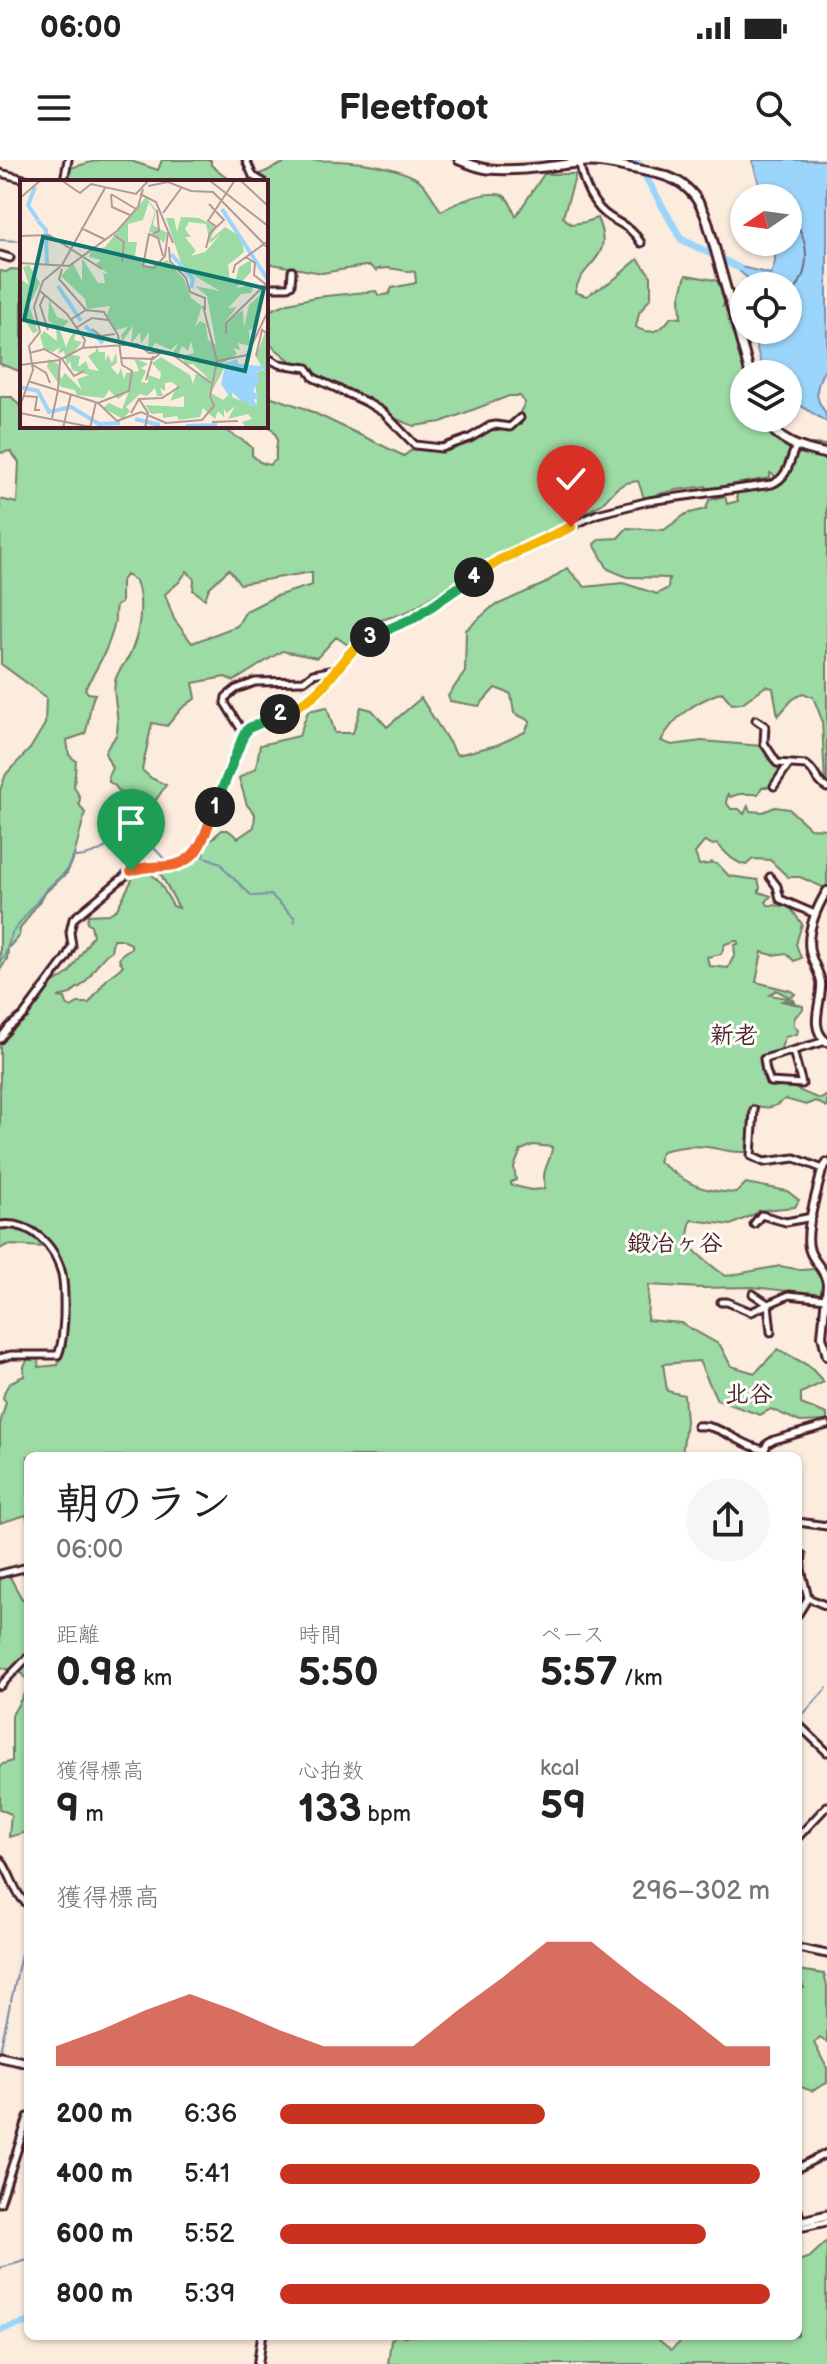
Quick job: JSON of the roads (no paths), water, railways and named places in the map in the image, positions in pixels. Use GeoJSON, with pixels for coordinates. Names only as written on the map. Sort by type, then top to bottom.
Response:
{"type":"FeatureCollection","features":[{"type":"Feature","properties":{"kind":"main road"},"geometry":{"type":"LineString","coordinates":[[459,160],[492,169],[602,162],[674,178],[696,196],[707,220],[730,304]]}},
{"type":"Feature","properties":{"kind":"main road"},"geometry":{"type":"LineString","coordinates":[[774,432],[796,446],[827,454]]}},
{"type":"Feature","properties":{"kind":"main road"},"geometry":{"type":"LineString","coordinates":[[0,2056],[24,2061]]}},
{"type":"Feature","properties":{"kind":"main road"},"geometry":{"type":"LineString","coordinates":[[802,2224],[827,2215]]}},
{"type":"Feature","properties":{"kind":"street"},"geometry":{"type":"LineString","coordinates":[[65,180],[68,160]]}},
{"type":"Feature","properties":{"kind":"street"},"geometry":{"type":"LineString","coordinates":[[246,160],[253,176],[260,180]]}},
{"type":"Feature","properties":{"kind":"street"},"geometry":{"type":"LineString","coordinates":[[585,162],[585,188],[610,218],[636,233],[641,243]]}},
{"type":"Feature","properties":{"kind":"street"},"geometry":{"type":"LineString","coordinates":[[0,173],[29,180]]}},
{"type":"Feature","properties":{"kind":"street"},"geometry":{"type":"LineString","coordinates":[[0,255],[10,258]]}},
{"type":"Feature","properties":{"kind":"street"},"geometry":{"type":"LineString","coordinates":[[268,287],[291,285],[292,271]]}},
{"type":"Feature","properties":{"kind":"street"},"geometry":{"type":"LineString","coordinates":[[268,358],[279,364],[307,368],[314,378],[366,402],[384,413],[415,445],[442,448],[470,438],[490,426],[510,427],[520,418]]}},
{"type":"Feature","properties":{"kind":"street"},"geometry":{"type":"LineString","coordinates":[[0,1039],[24,1015],[66,958],[72,946],[70,932],[73,919],[131,871],[188,861],[196,853],[244,734],[259,722],[308,700],[365,639],[414,618],[500,560],[610,510],[780,481],[796,446]]}},
{"type":"Feature","properties":{"kind":"street"},"geometry":{"type":"LineString","coordinates":[[244,734],[225,703],[226,697],[236,689],[266,680],[304,681],[313,674],[336,670]]}},
{"type":"Feature","properties":{"kind":"street"},"geometry":{"type":"LineString","coordinates":[[756,720],[765,726],[763,741],[777,763],[806,765],[817,782],[827,788]]}},
{"type":"Feature","properties":{"kind":"street"},"geometry":{"type":"LineString","coordinates":[[774,786],[788,765]]}},
{"type":"Feature","properties":{"kind":"street"},"geometry":{"type":"LineString","coordinates":[[770,877],[777,886],[780,899],[815,914]]}},
{"type":"Feature","properties":{"kind":"street"},"geometry":{"type":"LineString","coordinates":[[793,1051],[802,1084],[770,1082],[764,1059],[826,1041],[818,1031],[816,1022],[824,981],[810,954],[810,944],[815,914],[827,891]]}},
{"type":"Feature","properties":{"kind":"street"},"geometry":{"type":"LineString","coordinates":[[754,1110],[751,1156],[764,1162],[795,1158],[825,1166],[808,1242],[827,1284],[822,1336],[827,1356]]}},
{"type":"Feature","properties":{"kind":"street"},"geometry":{"type":"LineString","coordinates":[[754,1224],[761,1215],[786,1222],[812,1216]]}},
{"type":"Feature","properties":{"kind":"street"},"geometry":{"type":"LineString","coordinates":[[0,1225],[15,1223],[24,1227],[39,1235],[49,1247],[62,1273],[64,1306],[61,1352],[58,1355],[11,1355],[0,1358]]}},
{"type":"Feature","properties":{"kind":"street"},"geometry":{"type":"LineString","coordinates":[[753,1294],[768,1304]]}},
{"type":"Feature","properties":{"kind":"street"},"geometry":{"type":"LineString","coordinates":[[721,1302],[751,1312],[789,1295],[826,1299]]}},
{"type":"Feature","properties":{"kind":"street"},"geometry":{"type":"LineString","coordinates":[[768,1304],[771,1332]]}},
{"type":"Feature","properties":{"kind":"street"},"geometry":{"type":"LineString","coordinates":[[763,1452],[767,1444],[774,1440],[827,1425]]}},
{"type":"Feature","properties":{"kind":"street"},"geometry":{"type":"LineString","coordinates":[[697,1426],[717,1429],[761,1452]]}},
{"type":"Feature","properties":{"kind":"street"},"geometry":{"type":"LineString","coordinates":[[802,1523],[827,1526]]}},
{"type":"Feature","properties":{"kind":"street"},"geometry":{"type":"LineString","coordinates":[[0,1574],[24,1568]]}},
{"type":"Feature","properties":{"kind":"street"},"geometry":{"type":"LineString","coordinates":[[802,1573],[808,1598],[802,1608]]}},
{"type":"Feature","properties":{"kind":"street"},"geometry":{"type":"LineString","coordinates":[[808,1598],[827,1606]]}},
{"type":"Feature","properties":{"kind":"street"},"geometry":{"type":"LineString","coordinates":[[0,1686],[24,1661]]}},
{"type":"Feature","properties":{"kind":"street"},"geometry":{"type":"LineString","coordinates":[[802,1728],[827,1752]]}},
{"type":"Feature","properties":{"kind":"street"},"geometry":{"type":"LineString","coordinates":[[802,1833],[824,1814],[827,1806]]}},
{"type":"Feature","properties":{"kind":"street"},"geometry":{"type":"LineString","coordinates":[[0,1859],[7,1867],[16,1893],[24,1901]]}},
{"type":"Feature","properties":{"kind":"street"},"geometry":{"type":"LineString","coordinates":[[802,1949],[827,1954]]}},
{"type":"Feature","properties":{"kind":"street"},"geometry":{"type":"LineString","coordinates":[[0,2203],[24,2129]]}},
{"type":"Feature","properties":{"kind":"street"},"geometry":{"type":"LineString","coordinates":[[802,2166],[827,2153]]}},
{"type":"Feature","properties":{"kind":"street"},"geometry":{"type":"LineString","coordinates":[[802,2224],[827,2222]]}},
{"type":"Feature","properties":{"kind":"street"},"geometry":{"type":"LineString","coordinates":[[258,2364],[261,2340]]}},
{"type":"Feature","properties":{"kind":"water"},"geometry":{"type":"Polygon","coordinates":[[[752,160],[827,160],[827,367],[817,393],[827,422],[802,407],[802,360],[760,360],[755,344],[802,344],[802,272],[772,272],[775,256],[802,256],[802,184],[759,184],[752,160]]]}},
{"type":"Feature","properties":{"kind":"water"},"geometry":{"type":"Polygon","coordinates":[[[732,265],[762,272],[740,272],[732,265]]]}},
{"type":"Feature","properties":{"kind":"waterway"},"geometry":{"type":"LineString","coordinates":[[636,160],[681,239],[739,268]]}},
{"type":"Feature","properties":{"kind":"waterway"},"geometry":{"type":"LineString","coordinates":[[0,240],[20,241]]}},
{"type":"Feature","properties":{"kind":"waterway"},"geometry":{"type":"LineString","coordinates":[[0,960],[4,958],[12,933],[46,890],[66,871],[73,857],[91,854],[123,838],[140,834],[165,861]]}},
{"type":"Feature","properties":{"kind":"waterway"},"geometry":{"type":"LineString","coordinates":[[202,856],[221,863],[252,896],[271,895],[294,917],[295,922]]}},
{"type":"Feature","properties":{"kind":"waterway"},"geometry":{"type":"LineString","coordinates":[[169,869],[198,858]]}},
{"type":"Feature","properties":{"kind":"waterway"},"geometry":{"type":"LineString","coordinates":[[802,1716],[827,1688]]}},
{"type":"Feature","properties":{"kind":"waterway"},"geometry":{"type":"LineString","coordinates":[[20,1958],[24,1947]]}},
{"type":"Feature","properties":{"kind":"waterway"},"geometry":{"type":"LineString","coordinates":[[17,1972],[20,1960]]}},
{"type":"Feature","properties":{"kind":"waterway"},"geometry":{"type":"LineString","coordinates":[[11,2001],[17,1975]]}},
{"type":"Feature","properties":{"kind":"waterway"},"geometry":{"type":"LineString","coordinates":[[0,2052],[10,2004]]}},
{"type":"Feature","properties":{"kind":"waterway"},"geometry":{"type":"LineString","coordinates":[[0,2268],[24,2261]]}},
{"type":"Feature","properties":{"kind":"waterway"},"geometry":{"type":"LineString","coordinates":[[0,2330],[24,2323]]}},
{"type":"Feature","properties":{"kind":"district","name":"新老"},"geometry":{"type":"Point","coordinates":[734,1035]}},
{"type":"Feature","properties":{"kind":"district","name":"鍛冶ヶ谷"},"geometry":{"type":"Point","coordinates":[675,1243]}},
{"type":"Feature","properties":{"kind":"district","name":"北谷"},"geometry":{"type":"Point","coordinates":[749,1394]}}]}
